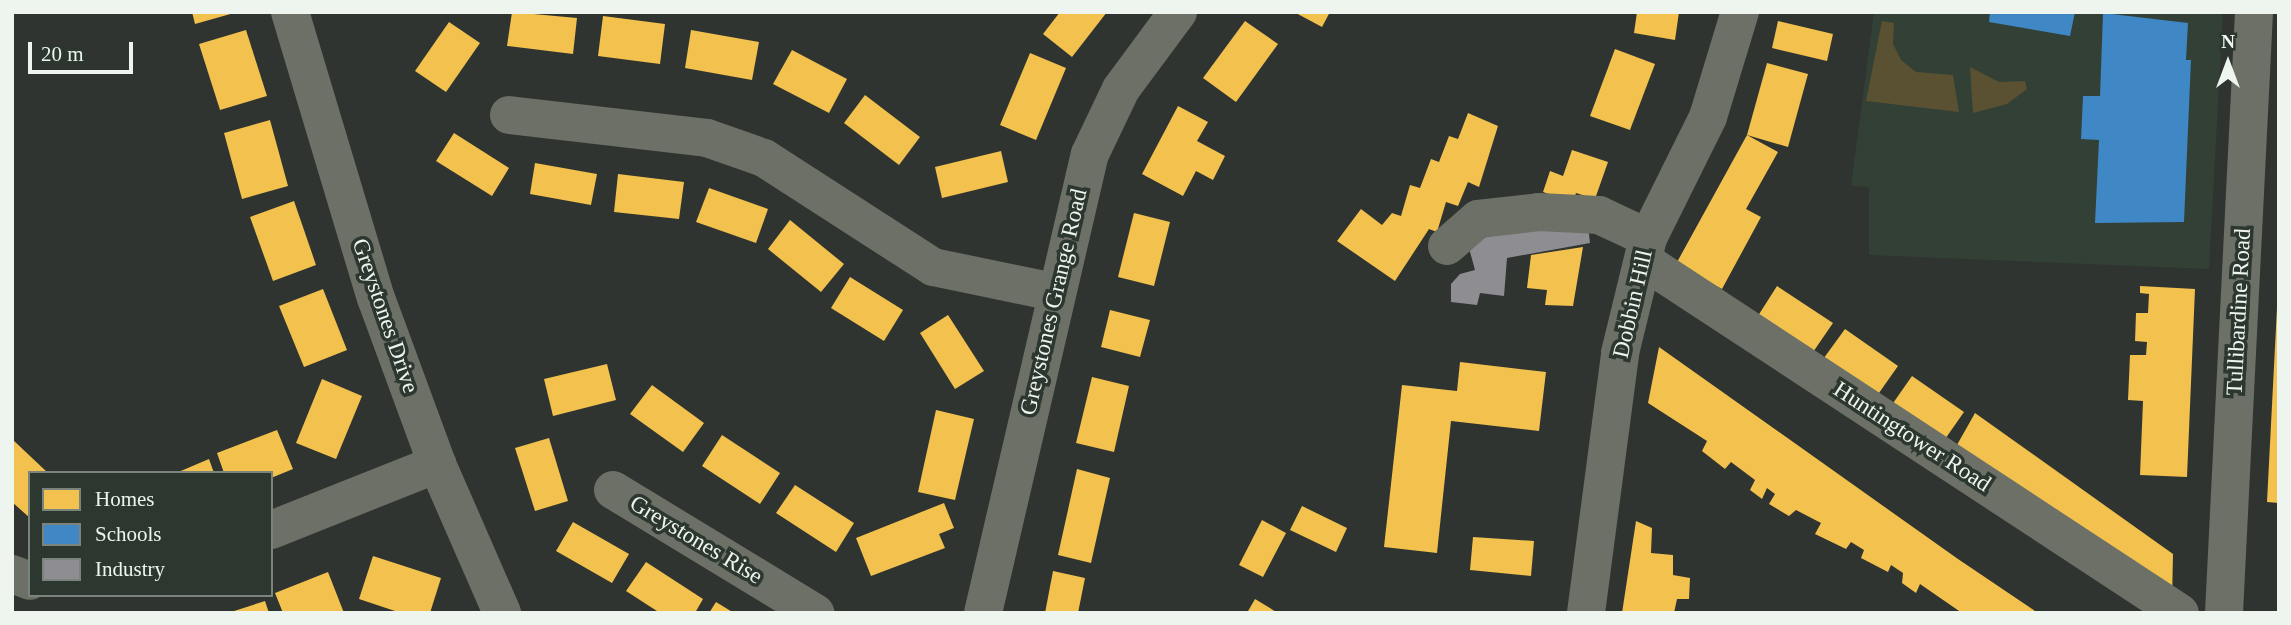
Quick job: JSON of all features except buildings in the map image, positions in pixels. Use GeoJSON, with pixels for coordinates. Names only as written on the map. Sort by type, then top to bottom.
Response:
{"type":"FeatureCollection","features":[{"type":"Feature","properties":{"kind":"street","name":"Greystones Drive"},"geometry":{"type":"LineString","coordinates":[[290,12],[376,298],[437,464],[502,613]]}},
{"type":"Feature","properties":{"kind":"street","name":"Greystones Grange Road"},"geometry":{"type":"LineString","coordinates":[[983,613],[1055,292],[1090,154],[1121,89],[1178,12]]}},
{"type":"Feature","properties":{"kind":"street","name":"Dobbin Hill"},"geometry":{"type":"LineString","coordinates":[[1586,613],[1620,353],[1646,250],[1708,117],[1740,12]]}},
{"type":"Feature","properties":{"kind":"street","name":"Tullibardine Road"},"geometry":{"type":"LineString","coordinates":[[2224,613],[2254,12]]}},
{"type":"Feature","properties":{"kind":"street"},"geometry":{"type":"LineString","coordinates":[[509,115],[707,138],[764,158],[933,267],[1055,292]]}},
{"type":"Feature","properties":{"kind":"street","name":"Huntingtower Road"},"geometry":{"type":"LineString","coordinates":[[1447,246],[1478,219],[1539,212],[1599,215],[1646,250],[2180,613]]}},
{"type":"Feature","properties":{"kind":"street"},"geometry":{"type":"LineString","coordinates":[[273,529],[437,464]]}},
{"type":"Feature","properties":{"kind":"street","name":"Greystones Rise"},"geometry":{"type":"LineString","coordinates":[[612,490],[815,613]]}},
{"type":"Feature","properties":{"kind":"shaded area"},"geometry":{"type":"Polygon","coordinates":[[[1874,12],[2223,12],[2209,269],[1869,255],[1869,187],[1851,186],[1874,12]]]}},
{"type":"Feature","properties":{"kind":"shaded area"},"geometry":{"type":"Polygon","coordinates":[[[1882,21],[1894,23],[1893,44],[1901,60],[1916,72],[1953,75],[1959,112],[1866,101],[1882,21]]]}},
{"type":"Feature","properties":{"kind":"shaded area"},"geometry":{"type":"Polygon","coordinates":[[[1970,67],[1999,82],[2025,81],[2027,89],[2007,104],[1973,113],[1970,67]]]}}]}
